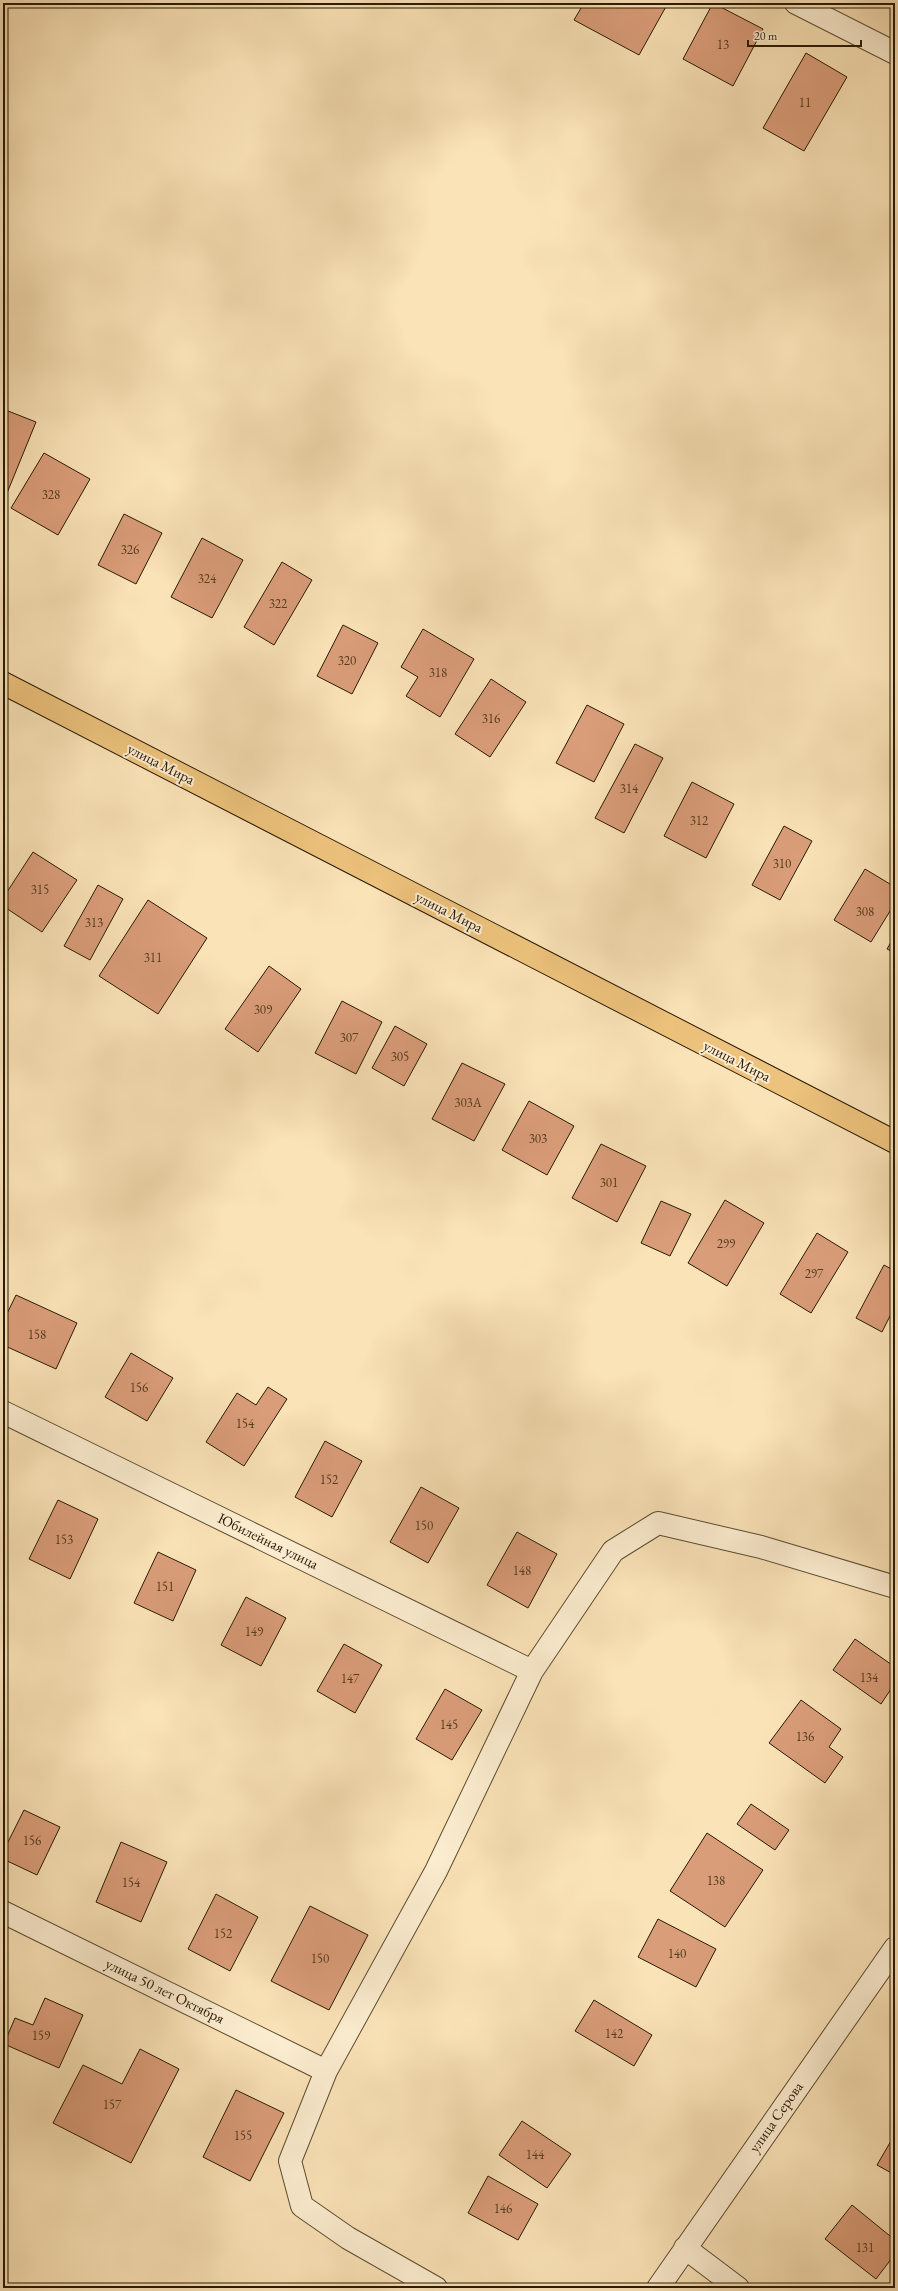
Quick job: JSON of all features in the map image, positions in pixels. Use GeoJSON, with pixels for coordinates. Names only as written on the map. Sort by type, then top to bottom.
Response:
{"type":"FeatureCollection","features":[{"type":"Feature","properties":{"kind":"main road","name":"улица Мира"},"geometry":{"type":"LineString","coordinates":[[3,683],[895,1142]]}},
{"type":"Feature","properties":{"kind":"street"},"geometry":{"type":"LineString","coordinates":[[796,3],[895,53]]}},
{"type":"Feature","properties":{"kind":"street","name":"Юбилейная улица"},"geometry":{"type":"LineString","coordinates":[[3,1412],[532,1671]]}},
{"type":"Feature","properties":{"kind":"street"},"geometry":{"type":"LineString","coordinates":[[436,2288],[348,2238],[302,2206],[290,2161],[326,2071],[436,1871],[532,1671],[613,1551],[658,1523],[761,1547],[895,1587]]}},
{"type":"Feature","properties":{"kind":"street","name":"улица 50 лет Октября"},"geometry":{"type":"LineString","coordinates":[[3,1912],[326,2071]]}},
{"type":"Feature","properties":{"kind":"street","name":"улица Серова"},"geometry":{"type":"LineString","coordinates":[[658,2288],[684,2248],[895,1948]]}},
{"type":"Feature","properties":{"kind":"street"},"geometry":{"type":"LineString","coordinates":[[684,2248],[738,2288]]}},
{"type":"Feature","properties":{"kind":"building"},"geometry":{"type":"Polygon","coordinates":[[[584,3],[668,3],[639,55],[574,20],[584,3]]]}},
{"type":"Feature","properties":{"kind":"building"},"geometry":{"type":"Polygon","coordinates":[[[713,3],[763,29],[733,86],[683,59],[713,3]]]}},
{"type":"Feature","properties":{"kind":"building"},"geometry":{"type":"Polygon","coordinates":[[[806,53],[847,77],[804,151],[763,128],[806,53]]]}},
{"type":"Feature","properties":{"kind":"building"},"geometry":{"type":"Polygon","coordinates":[[[3,409],[36,422],[5,498],[3,497],[3,409]]]}},
{"type":"Feature","properties":{"kind":"building"},"geometry":{"type":"Polygon","coordinates":[[[44,453],[90,479],[58,535],[11,508],[44,453]]]}},
{"type":"Feature","properties":{"kind":"building"},"geometry":{"type":"Polygon","coordinates":[[[124,514],[162,533],[136,584],[98,565],[124,514]]]}},
{"type":"Feature","properties":{"kind":"building"},"geometry":{"type":"Polygon","coordinates":[[[202,538],[243,560],[212,618],[171,597],[202,538]]]}},
{"type":"Feature","properties":{"kind":"building"},"geometry":{"type":"Polygon","coordinates":[[[282,562],[312,580],[274,645],[244,627],[282,562]]]}},
{"type":"Feature","properties":{"kind":"building"},"geometry":{"type":"Polygon","coordinates":[[[343,625],[378,643],[352,694],[317,676],[343,625]]]}},
{"type":"Feature","properties":{"kind":"building"},"geometry":{"type":"Polygon","coordinates":[[[423,629],[474,659],[440,717],[406,696],[418,677],[401,667],[423,629]]]}},
{"type":"Feature","properties":{"kind":"building"},"geometry":{"type":"Polygon","coordinates":[[[491,679],[526,702],[490,757],[455,734],[491,679]]]}},
{"type":"Feature","properties":{"kind":"building"},"geometry":{"type":"Polygon","coordinates":[[[587,705],[624,724],[594,782],[556,763],[587,705]]]}},
{"type":"Feature","properties":{"kind":"building"},"geometry":{"type":"Polygon","coordinates":[[[635,744],[663,758],[624,833],[595,818],[635,744]]]}},
{"type":"Feature","properties":{"kind":"building"},"geometry":{"type":"Polygon","coordinates":[[[692,782],[734,804],[706,858],[664,836],[692,782]]]}},
{"type":"Feature","properties":{"kind":"building"},"geometry":{"type":"Polygon","coordinates":[[[784,826],[812,841],[780,900],[752,885],[784,826]]]}},
{"type":"Feature","properties":{"kind":"building"},"geometry":{"type":"Polygon","coordinates":[[[33,852],[77,880],[42,932],[3,906],[3,898],[33,852]]]}},
{"type":"Feature","properties":{"kind":"building"},"geometry":{"type":"Polygon","coordinates":[[[865,869],[895,887],[895,903],[871,942],[834,920],[865,869]]]}},
{"type":"Feature","properties":{"kind":"building"},"geometry":{"type":"Polygon","coordinates":[[[98,885],[123,899],[90,960],[64,946],[98,885]]]}},
{"type":"Feature","properties":{"kind":"building"},"geometry":{"type":"Polygon","coordinates":[[[148,900],[207,938],[158,1014],[99,976],[148,900]]]}},
{"type":"Feature","properties":{"kind":"building"},"geometry":{"type":"Polygon","coordinates":[[[895,935],[895,953],[887,949],[895,935]]]}},
{"type":"Feature","properties":{"kind":"building"},"geometry":{"type":"Polygon","coordinates":[[[269,966],[301,989],[258,1052],[225,1029],[269,966]]]}},
{"type":"Feature","properties":{"kind":"building"},"geometry":{"type":"Polygon","coordinates":[[[342,1001],[382,1022],[356,1074],[315,1053],[342,1001]]]}},
{"type":"Feature","properties":{"kind":"building"},"geometry":{"type":"Polygon","coordinates":[[[395,1026],[427,1044],[404,1086],[372,1068],[395,1026]]]}},
{"type":"Feature","properties":{"kind":"building"},"geometry":{"type":"Polygon","coordinates":[[[462,1063],[505,1084],[474,1141],[432,1119],[462,1063]]]}},
{"type":"Feature","properties":{"kind":"building"},"geometry":{"type":"Polygon","coordinates":[[[529,1101],[574,1126],[547,1175],[502,1150],[529,1101]]]}},
{"type":"Feature","properties":{"kind":"building"},"geometry":{"type":"Polygon","coordinates":[[[601,1144],[646,1166],[617,1222],[572,1198],[601,1144]]]}},
{"type":"Feature","properties":{"kind":"building"},"geometry":{"type":"Polygon","coordinates":[[[725,1200],[764,1223],[727,1286],[688,1263],[725,1200]]]}},
{"type":"Feature","properties":{"kind":"building"},"geometry":{"type":"Polygon","coordinates":[[[661,1201],[691,1214],[670,1256],[641,1243],[661,1201]]]}},
{"type":"Feature","properties":{"kind":"building"},"geometry":{"type":"Polygon","coordinates":[[[817,1233],[848,1252],[811,1313],[780,1294],[817,1233]]]}},
{"type":"Feature","properties":{"kind":"building"},"geometry":{"type":"Polygon","coordinates":[[[884,1265],[895,1271],[895,1306],[882,1332],[856,1318],[884,1265]]]}},
{"type":"Feature","properties":{"kind":"building"},"geometry":{"type":"Polygon","coordinates":[[[16,1295],[77,1323],[56,1369],[3,1345],[3,1322],[16,1295]]]}},
{"type":"Feature","properties":{"kind":"building"},"geometry":{"type":"Polygon","coordinates":[[[131,1353],[173,1378],[147,1421],[105,1397],[131,1353]]]}},
{"type":"Feature","properties":{"kind":"building"},"geometry":{"type":"Polygon","coordinates":[[[268,1387],[287,1399],[244,1466],[206,1442],[237,1393],[256,1405],[268,1387]]]}},
{"type":"Feature","properties":{"kind":"building"},"geometry":{"type":"Polygon","coordinates":[[[325,1441],[362,1461],[332,1517],[295,1497],[325,1441]]]}},
{"type":"Feature","properties":{"kind":"building"},"geometry":{"type":"Polygon","coordinates":[[[421,1487],[459,1508],[428,1563],[390,1542],[421,1487]]]}},
{"type":"Feature","properties":{"kind":"building"},"geometry":{"type":"Polygon","coordinates":[[[58,1500],[98,1519],[70,1579],[29,1559],[58,1500]]]}},
{"type":"Feature","properties":{"kind":"building"},"geometry":{"type":"Polygon","coordinates":[[[517,1532],[557,1554],[528,1608],[487,1585],[517,1532]]]}},
{"type":"Feature","properties":{"kind":"building"},"geometry":{"type":"Polygon","coordinates":[[[158,1552],[196,1570],[173,1621],[134,1603],[158,1552]]]}},
{"type":"Feature","properties":{"kind":"building"},"geometry":{"type":"Polygon","coordinates":[[[246,1597],[286,1618],[261,1666],[221,1645],[246,1597]]]}},
{"type":"Feature","properties":{"kind":"building"},"geometry":{"type":"Polygon","coordinates":[[[855,1639],[895,1667],[895,1683],[881,1704],[833,1670],[855,1639]]]}},
{"type":"Feature","properties":{"kind":"building"},"geometry":{"type":"Polygon","coordinates":[[[344,1644],[382,1665],[355,1713],[317,1691],[344,1644]]]}},
{"type":"Feature","properties":{"kind":"building"},"geometry":{"type":"Polygon","coordinates":[[[445,1689],[482,1710],[452,1760],[416,1739],[445,1689]]]}},
{"type":"Feature","properties":{"kind":"building"},"geometry":{"type":"Polygon","coordinates":[[[801,1700],[841,1729],[829,1747],[843,1757],[825,1783],[769,1743],[801,1700]]]}},
{"type":"Feature","properties":{"kind":"building"},"geometry":{"type":"Polygon","coordinates":[[[751,1804],[789,1830],[775,1850],[737,1824],[751,1804]]]}},
{"type":"Feature","properties":{"kind":"building"},"geometry":{"type":"Polygon","coordinates":[[[24,1810],[60,1827],[37,1875],[3,1859],[3,1852],[24,1810]]]}},
{"type":"Feature","properties":{"kind":"building"},"geometry":{"type":"Polygon","coordinates":[[[707,1833],[763,1870],[725,1927],[670,1891],[707,1833]]]}},
{"type":"Feature","properties":{"kind":"building"},"geometry":{"type":"Polygon","coordinates":[[[121,1842],[167,1862],[141,1922],[96,1902],[121,1842]]]}},
{"type":"Feature","properties":{"kind":"building"},"geometry":{"type":"Polygon","coordinates":[[[216,1894],[258,1917],[230,1971],[188,1949],[216,1894]]]}},
{"type":"Feature","properties":{"kind":"building"},"geometry":{"type":"Polygon","coordinates":[[[310,1906],[368,1935],[329,2010],[271,1981],[310,1906]]]}},
{"type":"Feature","properties":{"kind":"building"},"geometry":{"type":"Polygon","coordinates":[[[658,1919],[716,1949],[696,1987],[638,1957],[658,1919]]]}},
{"type":"Feature","properties":{"kind":"building"},"geometry":{"type":"Polygon","coordinates":[[[45,1998],[83,2015],[59,2068],[4,2044],[15,2018],[33,2025],[45,1998]]]}},
{"type":"Feature","properties":{"kind":"building"},"geometry":{"type":"Polygon","coordinates":[[[594,2000],[652,2035],[634,2066],[575,2031],[594,2000]]]}},
{"type":"Feature","properties":{"kind":"building"},"geometry":{"type":"Polygon","coordinates":[[[140,2049],[179,2069],[131,2163],[53,2123],[83,2065],[122,2084],[140,2049]]]}},
{"type":"Feature","properties":{"kind":"building"},"geometry":{"type":"Polygon","coordinates":[[[236,2090],[284,2113],[250,2181],[203,2157],[236,2090]]]}},
{"type":"Feature","properties":{"kind":"building"},"geometry":{"type":"Polygon","coordinates":[[[522,2121],[571,2154],[547,2188],[499,2155],[522,2121]]]}},
{"type":"Feature","properties":{"kind":"building"},"geometry":{"type":"Polygon","coordinates":[[[895,2134],[895,2175],[877,2165],[895,2134]]]}},
{"type":"Feature","properties":{"kind":"building"},"geometry":{"type":"Polygon","coordinates":[[[488,2176],[538,2204],[518,2240],[468,2213],[488,2176]]]}},
{"type":"Feature","properties":{"kind":"building"},"geometry":{"type":"Polygon","coordinates":[[[852,2205],[895,2240],[895,2254],[876,2279],[825,2239],[852,2205]]]}}]}
